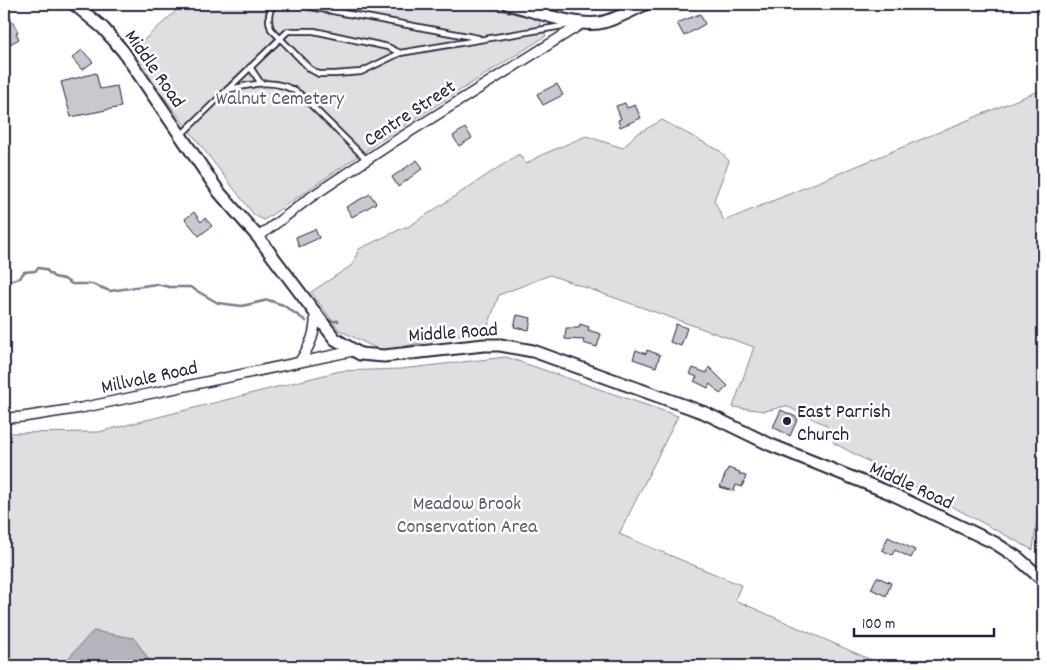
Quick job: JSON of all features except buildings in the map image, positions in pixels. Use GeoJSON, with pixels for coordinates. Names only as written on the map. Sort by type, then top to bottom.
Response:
{"type":"FeatureCollection","features":[{"type":"Feature","properties":{"kind":"street","name":"Middle Road"},"geometry":{"type":"LineString","coordinates":[[74,4],[103,28],[123,51],[219,192],[258,237],[334,339],[353,351],[384,356],[445,348],[500,345],[533,351],[705,413],[771,445],[890,492],[995,543],[1018,558],[1043,580]]}},
{"type":"Feature","properties":{"kind":"street"},"geometry":{"type":"LineString","coordinates":[[508,4],[583,23],[611,20],[645,4]]}},
{"type":"Feature","properties":{"kind":"street","name":"Centre Street"},"geometry":{"type":"LineString","coordinates":[[258,237],[311,197],[367,160],[583,23]]}},
{"type":"Feature","properties":{"kind":"street"},"geometry":{"type":"LineString","coordinates":[[300,361],[311,342],[315,315]]}},
{"type":"Feature","properties":{"kind":"street","name":"Millvale Road"},"geometry":{"type":"LineString","coordinates":[[4,418],[81,408],[353,351]]}},
{"type":"Feature","properties":{"kind":"lane"},"geometry":{"type":"LineString","coordinates":[[276,4],[270,12],[268,21],[271,29],[280,41],[310,69],[319,74],[360,72],[400,53],[583,23]]}},
{"type":"Feature","properties":{"kind":"lane"},"geometry":{"type":"LineString","coordinates":[[295,4],[482,39]]}},
{"type":"Feature","properties":{"kind":"lane"},"geometry":{"type":"LineString","coordinates":[[180,137],[250,67],[280,41],[288,31],[307,31],[380,46],[400,53]]}},
{"type":"Feature","properties":{"kind":"lane"},"geometry":{"type":"LineString","coordinates":[[250,67],[260,82]]}},
{"type":"Feature","properties":{"kind":"lane"},"geometry":{"type":"LineString","coordinates":[[227,90],[260,82],[288,86],[300,94],[367,160]]}},
{"type":"Feature","properties":{"kind":"green space","name":"Walnut Cemetery"},"geometry":{"type":"Polygon","coordinates":[[[184,4],[473,4],[538,19],[546,36],[377,143],[264,220],[254,215],[133,57],[137,46],[184,4]]]}},
{"type":"Feature","properties":{"kind":"green space"},"geometry":{"type":"Polygon","coordinates":[[[1043,89],[1043,470],[1033,550],[834,443],[826,425],[786,406],[765,411],[733,407],[754,347],[550,275],[499,295],[487,329],[382,351],[339,330],[311,292],[352,265],[359,249],[408,227],[519,154],[526,164],[539,156],[586,136],[623,148],[635,135],[662,120],[720,151],[729,161],[714,200],[724,221],[1043,89]]]}},
{"type":"Feature","properties":{"kind":"green space","name":"Meadow Brook Conservation Area"},"geometry":{"type":"Polygon","coordinates":[[[506,357],[678,416],[619,534],[741,585],[735,600],[885,666],[4,666],[4,433],[99,432],[340,371],[401,369],[506,357]]]}},
{"type":"Feature","properties":{"kind":"shaded area"},"geometry":{"type":"Polygon","coordinates":[[[93,631],[134,638],[153,666],[61,666],[93,631]]]}},
{"type":"Feature","properties":{"kind":"waterway"},"geometry":{"type":"LineString","coordinates":[[4,282],[20,278],[24,272],[35,271],[38,268],[45,269],[54,277],[64,279],[72,284],[92,284],[110,291],[156,284],[169,287],[190,287],[218,303],[242,306],[268,300],[283,305],[306,321]]}},
{"type":"Feature","properties":{"kind":"waterway"},"geometry":{"type":"LineString","coordinates":[[327,321],[338,321]]}},
{"type":"Feature","properties":{"kind":"place","name":"East Parrish Church"},"geometry":{"type":"Point","coordinates":[787,421]}}]}
